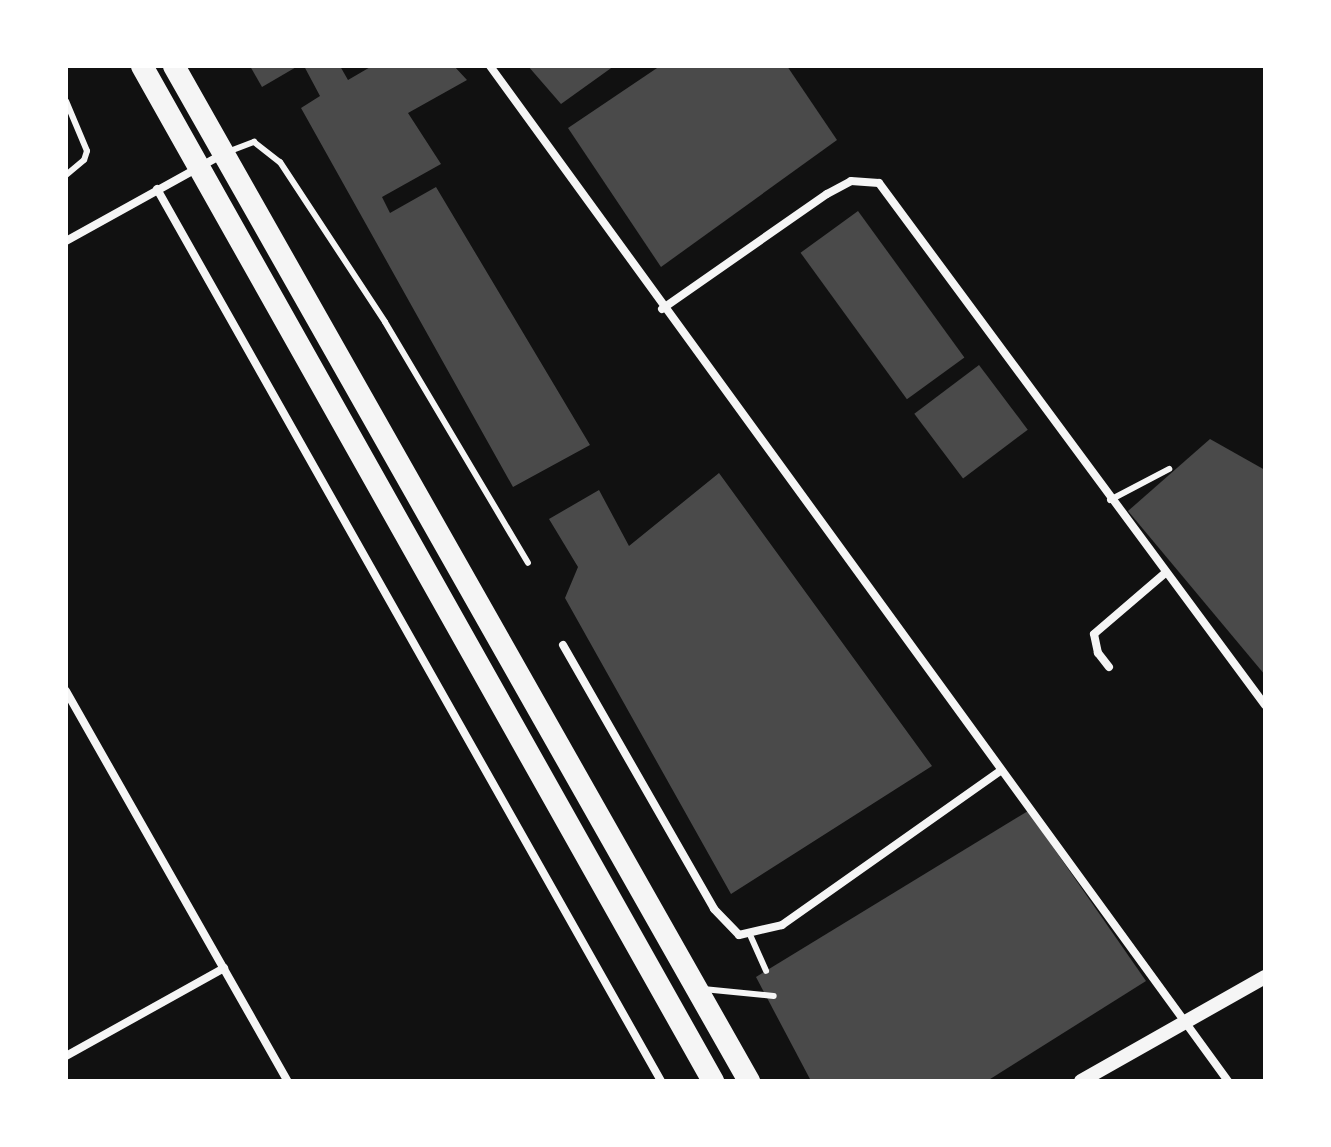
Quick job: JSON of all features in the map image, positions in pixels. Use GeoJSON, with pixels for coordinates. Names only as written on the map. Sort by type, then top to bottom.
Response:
{"type":"FeatureCollection","features":[{"type":"Feature","properties":{"kind":"highway"},"geometry":{"type":"LineString","coordinates":[[142,66],[713,1081]]}},
{"type":"Feature","properties":{"kind":"highway"},"geometry":{"type":"LineString","coordinates":[[174,66],[749,1081]]}},
{"type":"Feature","properties":{"kind":"street"},"geometry":{"type":"LineString","coordinates":[[490,66],[662,309],[1228,1081]]}},
{"type":"Feature","properties":{"kind":"street"},"geometry":{"type":"LineString","coordinates":[[66,241],[223,154]]}},
{"type":"Feature","properties":{"kind":"street"},"geometry":{"type":"LineString","coordinates":[[662,309],[827,194],[851,181],[879,183],[1164,574],[1265,705]]}},
{"type":"Feature","properties":{"kind":"street"},"geometry":{"type":"LineString","coordinates":[[157,189],[661,1081]]}},
{"type":"Feature","properties":{"kind":"street"},"geometry":{"type":"LineString","coordinates":[[1109,667],[1098,653],[1094,634],[1164,574]]}},
{"type":"Feature","properties":{"kind":"street"},"geometry":{"type":"LineString","coordinates":[[563,645],[714,909],[728,929],[751,937],[782,925],[1000,771]]}},
{"type":"Feature","properties":{"kind":"street"},"geometry":{"type":"LineString","coordinates":[[66,691],[288,1081]]}},
{"type":"Feature","properties":{"kind":"street"},"geometry":{"type":"LineString","coordinates":[[66,1056],[224,968]]}},
{"type":"Feature","properties":{"kind":"street"},"geometry":{"type":"LineString","coordinates":[[1081,1081],[1265,977]]}},
{"type":"Feature","properties":{"kind":"lane"},"geometry":{"type":"LineString","coordinates":[[66,101],[87,151],[84,160],[66,175]]}},
{"type":"Feature","properties":{"kind":"lane"},"geometry":{"type":"LineString","coordinates":[[223,154],[254,142],[280,162],[385,322],[528,563]]}},
{"type":"Feature","properties":{"kind":"lane"},"geometry":{"type":"LineString","coordinates":[[1110,500],[1169,469]]}},
{"type":"Feature","properties":{"kind":"lane"},"geometry":{"type":"LineString","coordinates":[[751,937],[766,971]]}},
{"type":"Feature","properties":{"kind":"lane"},"geometry":{"type":"LineString","coordinates":[[696,988],[774,996]]}},
{"type":"Feature","properties":{"kind":"building"},"geometry":{"type":"Polygon","coordinates":[[[250,66],[298,66],[262,87],[250,66]]]}},
{"type":"Feature","properties":{"kind":"building"},"geometry":{"type":"Polygon","coordinates":[[[304,66],[340,66],[348,80],[372,66],[454,66],[467,80],[408,113],[441,164],[382,197],[390,213],[436,187],[590,445],[513,487],[301,108],[320,96],[304,66]]]}},
{"type":"Feature","properties":{"kind":"building"},"geometry":{"type":"Polygon","coordinates":[[[528,66],[614,66],[561,104],[528,66]]]}},
{"type":"Feature","properties":{"kind":"building"},"geometry":{"type":"Polygon","coordinates":[[[660,66],[787,66],[837,140],[661,267],[568,128],[660,66]]]}},
{"type":"Feature","properties":{"kind":"building"},"geometry":{"type":"Polygon","coordinates":[[[858,211],[964,357],[907,399],[801,253],[858,211]]]}},
{"type":"Feature","properties":{"kind":"building"},"geometry":{"type":"Polygon","coordinates":[[[979,365],[1028,430],[963,478],[914,414],[979,365]]]}},
{"type":"Feature","properties":{"kind":"building"},"geometry":{"type":"Polygon","coordinates":[[[1210,439],[1265,470],[1265,675],[1128,511],[1210,439]]]}},
{"type":"Feature","properties":{"kind":"building"},"geometry":{"type":"Polygon","coordinates":[[[719,473],[932,766],[731,894],[565,598],[578,567],[549,519],[599,490],[629,546],[719,473]]]}},
{"type":"Feature","properties":{"kind":"building"},"geometry":{"type":"Polygon","coordinates":[[[1028,811],[1146,981],[987,1081],[811,1081],[756,977],[1028,811]]]}}]}
